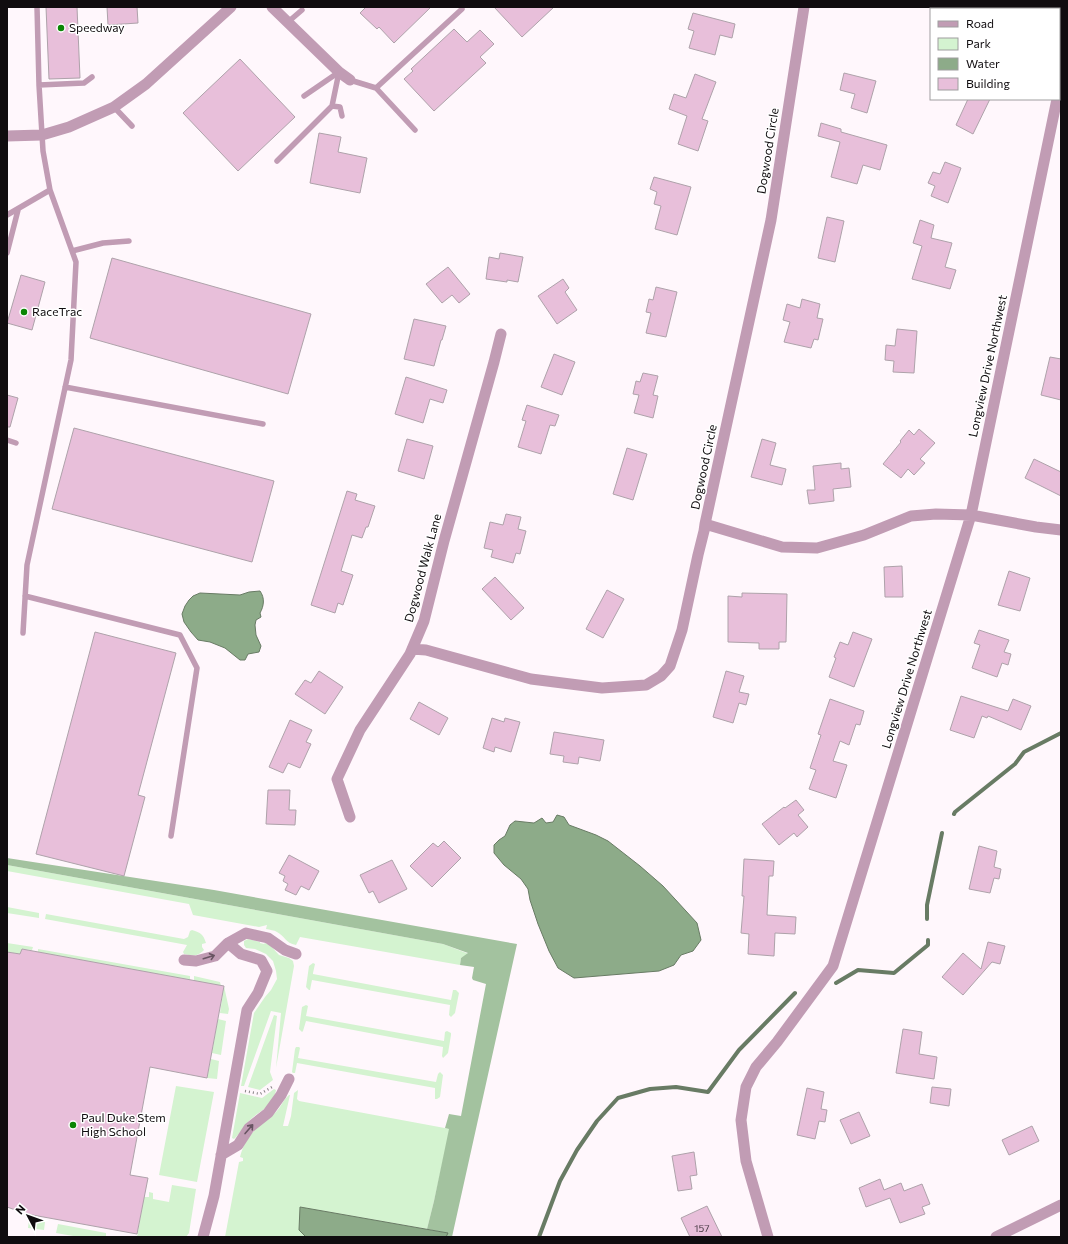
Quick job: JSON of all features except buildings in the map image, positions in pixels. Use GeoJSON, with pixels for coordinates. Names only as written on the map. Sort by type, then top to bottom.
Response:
{"type":"FeatureCollection","features":[{"type":"Feature","properties":{"kind":"street"},"geometry":{"type":"LineString","coordinates":[[272,7],[339,72],[350,80]]}},
{"type":"Feature","properties":{"kind":"street","name":"Dogwood Circle"},"geometry":{"type":"LineString","coordinates":[[412,649],[426,650],[530,679],[602,688],[646,685],[662,676],[670,666],[682,630],[771,220],[804,7]]}},
{"type":"Feature","properties":{"kind":"street"},"geometry":{"type":"LineString","coordinates":[[7,136],[42,135],[69,127],[114,107],[146,84],[228,8]]}},
{"type":"Feature","properties":{"kind":"street","name":"Longview Drive Northwest"},"geometry":{"type":"LineString","coordinates":[[768,1237],[746,1160],[741,1120],[746,1087],[756,1067],[777,1042],[833,966],[971,515],[1056,100]]}},
{"type":"Feature","properties":{"kind":"street","name":"Dogwood Walk Lane"},"geometry":{"type":"LineString","coordinates":[[350,816],[338,779],[360,730],[410,654],[424,621],[444,541],[501,334]]}},
{"type":"Feature","properties":{"kind":"street"},"geometry":{"type":"LineString","coordinates":[[705,524],[782,547],[818,548],[864,534],[911,516],[936,514],[971,515],[1061,530]]}},
{"type":"Feature","properties":{"kind":"street"},"geometry":{"type":"LineString","coordinates":[[184,960],[196,961],[215,956],[228,943],[246,934],[268,938],[285,950],[296,954]]}},
{"type":"Feature","properties":{"kind":"street"},"geometry":{"type":"LineString","coordinates":[[203,1237],[214,1196],[247,1010],[258,993],[267,971],[261,960],[241,954],[228,943]]}},
{"type":"Feature","properties":{"kind":"street"},"geometry":{"type":"LineString","coordinates":[[221,1155],[238,1145],[249,1128],[268,1113],[281,1095],[289,1079]]}},
{"type":"Feature","properties":{"kind":"street"},"geometry":{"type":"LineString","coordinates":[[996,1237],[1061,1205]]}},
{"type":"Feature","properties":{"kind":"lane"},"geometry":{"type":"LineString","coordinates":[[23,633],[27,565],[71,360],[76,262],[50,190],[43,151],[39,85],[37,7]]}},
{"type":"Feature","properties":{"kind":"lane"},"geometry":{"type":"LineString","coordinates":[[376,88],[462,9]]}},
{"type":"Feature","properties":{"kind":"lane"},"geometry":{"type":"LineString","coordinates":[[288,22],[302,10]]}},
{"type":"Feature","properties":{"kind":"lane"},"geometry":{"type":"LineString","coordinates":[[304,96],[339,72]]}},
{"type":"Feature","properties":{"kind":"lane"},"geometry":{"type":"LineString","coordinates":[[277,161],[332,106],[339,72]]}},
{"type":"Feature","properties":{"kind":"lane"},"geometry":{"type":"LineString","coordinates":[[39,85],[84,83],[92,77]]}},
{"type":"Feature","properties":{"kind":"lane"},"geometry":{"type":"LineString","coordinates":[[350,80],[376,88],[415,130]]}},
{"type":"Feature","properties":{"kind":"lane"},"geometry":{"type":"LineString","coordinates":[[332,106],[340,107],[342,116]]}},
{"type":"Feature","properties":{"kind":"lane"},"geometry":{"type":"LineString","coordinates":[[114,107],[132,126]]}},
{"type":"Feature","properties":{"kind":"lane"},"geometry":{"type":"LineString","coordinates":[[7,215],[18,210],[50,190]]}},
{"type":"Feature","properties":{"kind":"lane"},"geometry":{"type":"LineString","coordinates":[[7,253],[18,210]]}},
{"type":"Feature","properties":{"kind":"lane"},"geometry":{"type":"LineString","coordinates":[[72,252],[103,243],[129,241]]}},
{"type":"Feature","properties":{"kind":"lane"},"geometry":{"type":"LineString","coordinates":[[65,387],[263,424]]}},
{"type":"Feature","properties":{"kind":"lane"},"geometry":{"type":"LineString","coordinates":[[7,440],[16,443]]}},
{"type":"Feature","properties":{"kind":"lane"},"geometry":{"type":"LineString","coordinates":[[25,596],[180,635],[197,668],[171,836]]}},
{"type":"Feature","properties":{"kind":"path"},"geometry":{"type":"LineString","coordinates":[[245,1090],[260,1094],[275,1085]]}},
{"type":"Feature","properties":{"kind":"green space"},"geometry":{"type":"Polygon","coordinates":[[[7,865],[443,944],[469,954],[461,958],[460,965],[300,937],[296,945],[287,941],[276,931],[266,929],[267,925],[259,927],[193,915],[189,904],[7,871],[7,865]]]}},
{"type":"Feature","properties":{"kind":"green space"},"geometry":{"type":"Polygon","coordinates":[[[7,907],[39,913],[39,918],[7,913],[7,907]]]}},
{"type":"Feature","properties":{"kind":"green space"},"geometry":{"type":"Polygon","coordinates":[[[46,914],[184,939],[188,937],[190,931],[192,930],[201,934],[206,943],[202,944],[204,950],[197,955],[184,954],[183,952],[187,945],[45,919],[46,914]]]}},
{"type":"Feature","properties":{"kind":"green space"},"geometry":{"type":"Polygon","coordinates":[[[248,939],[269,944],[279,955],[293,961],[294,966],[276,1068],[281,1013],[271,1011],[244,1086],[241,1086],[254,1013],[277,979],[273,961],[266,954],[255,949],[246,948],[244,941],[248,939]]]}},
{"type":"Feature","properties":{"kind":"green space"},"geometry":{"type":"Polygon","coordinates":[[[7,943],[33,947],[32,950],[22,949],[20,954],[7,952],[7,943]]]}},
{"type":"Feature","properties":{"kind":"green space"},"geometry":{"type":"Polygon","coordinates":[[[38,949],[190,976],[190,980],[38,952],[38,949]]]}},
{"type":"Feature","properties":{"kind":"green space"},"geometry":{"type":"Polygon","coordinates":[[[313,963],[315,964],[313,974],[451,1000],[453,990],[456,990],[459,993],[455,1013],[451,1017],[449,1015],[450,1005],[312,980],[309,990],[306,987],[309,966],[313,963]]]}},
{"type":"Feature","properties":{"kind":"green space"},"geometry":{"type":"Polygon","coordinates":[[[194,976],[220,982],[221,986],[194,981],[194,976]]]}},
{"type":"Feature","properties":{"kind":"green space"},"geometry":{"type":"Polygon","coordinates":[[[224,986],[229,1009],[228,1014],[220,1013],[224,986]]]}},
{"type":"Feature","properties":{"kind":"green space"},"geometry":{"type":"Polygon","coordinates":[[[306,1005],[308,1006],[306,1016],[444,1041],[445,1032],[447,1031],[451,1033],[448,1053],[443,1058],[443,1047],[306,1021],[302,1032],[299,1029],[302,1007],[306,1005]]]}},
{"type":"Feature","properties":{"kind":"green space"},"geometry":{"type":"Polygon","coordinates":[[[274,1015],[277,1016],[270,1072],[273,1080],[260,1090],[248,1087],[274,1015]]]}},
{"type":"Feature","properties":{"kind":"green space"},"geometry":{"type":"Polygon","coordinates":[[[218,1019],[226,1021],[221,1055],[212,1053],[218,1019]]]}},
{"type":"Feature","properties":{"kind":"green space"},"geometry":{"type":"Polygon","coordinates":[[[296,1047],[300,1048],[298,1058],[436,1082],[440,1072],[443,1075],[440,1097],[435,1099],[435,1088],[297,1063],[295,1073],[293,1073],[296,1047]]]}},
{"type":"Feature","properties":{"kind":"green space"},"geometry":{"type":"Polygon","coordinates":[[[211,1059],[219,1061],[217,1079],[207,1078],[211,1059]]]}},
{"type":"Feature","properties":{"kind":"green space"},"geometry":{"type":"Polygon","coordinates":[[[176,1086],[214,1092],[197,1182],[159,1175],[176,1086]]]}},
{"type":"Feature","properties":{"kind":"green space"},"geometry":{"type":"Polygon","coordinates":[[[274,1089],[276,1090],[269,1105],[252,1118],[234,1139],[232,1138],[240,1093],[262,1098],[274,1089]]]}},
{"type":"Feature","properties":{"kind":"green space"},"geometry":{"type":"Polygon","coordinates":[[[298,1090],[297,1099],[299,1101],[450,1129],[427,1229],[300,1207],[299,1230],[306,1237],[225,1237],[239,1162],[243,1161],[243,1158],[240,1157],[244,1146],[253,1132],[276,1112],[285,1099],[290,1095],[283,1126],[288,1126],[294,1093],[298,1090]]]}},
{"type":"Feature","properties":{"kind":"green space"},"geometry":{"type":"Polygon","coordinates":[[[172,1185],[196,1189],[189,1233],[186,1237],[137,1237],[144,1197],[149,1197],[149,1192],[153,1193],[153,1199],[169,1202],[172,1185]]]}},
{"type":"Feature","properties":{"kind":"green space"},"geometry":{"type":"Polygon","coordinates":[[[29,1219],[45,1222],[44,1230],[28,1228],[29,1219]]]}},
{"type":"Feature","properties":{"kind":"green space"},"geometry":{"type":"Polygon","coordinates":[[[58,1224],[106,1233],[106,1237],[79,1237],[56,1233],[58,1224]]]}},
{"type":"Feature","properties":{"kind":"shaded area"},"geometry":{"type":"Polygon","coordinates":[[[7,858],[214,890],[517,944],[452,1237],[446,1237],[447,1233],[427,1229],[449,1129],[445,1128],[449,1114],[461,1116],[486,984],[473,980],[474,967],[460,965],[461,958],[468,953],[443,944],[7,865],[7,858]]]}},
{"type":"Feature","properties":{"kind":"water"},"geometry":{"type":"Polygon","coordinates":[[[260,591],[263,596],[263,605],[260,613],[261,617],[256,620],[255,625],[256,635],[261,646],[259,652],[248,654],[245,660],[240,660],[225,648],[210,642],[198,640],[184,622],[182,614],[185,606],[193,596],[200,593],[240,595],[260,591]]]}},
{"type":"Feature","properties":{"kind":"water"},"geometry":{"type":"Polygon","coordinates":[[[557,815],[564,817],[569,825],[608,841],[663,886],[697,923],[701,940],[693,951],[681,955],[674,965],[659,971],[574,978],[558,968],[538,924],[528,889],[521,879],[504,865],[494,853],[494,845],[505,836],[510,825],[515,821],[534,823],[542,818],[546,823],[553,822],[557,815]]]}},
{"type":"Feature","properties":{"kind":"water"},"geometry":{"type":"Polygon","coordinates":[[[300,1207],[448,1233],[446,1237],[306,1237],[299,1230],[300,1207]]]}},
{"type":"Feature","properties":{"kind":"waterway"},"geometry":{"type":"LineString","coordinates":[[954,814],[1015,764],[1024,752],[1061,733]]}},
{"type":"Feature","properties":{"kind":"waterway"},"geometry":{"type":"LineString","coordinates":[[927,919],[927,905],[942,833]]}},
{"type":"Feature","properties":{"kind":"waterway"},"geometry":{"type":"LineString","coordinates":[[836,983],[858,970],[894,973],[928,945],[928,940]]}},
{"type":"Feature","properties":{"kind":"waterway"},"geometry":{"type":"LineString","coordinates":[[539,1237],[560,1181],[577,1150],[597,1121],[618,1098],[650,1089],[676,1087],[708,1092],[739,1050],[795,993]]}},
{"type":"Feature","properties":{"kind":"place","name":"Speedway"},"geometry":{"type":"Point","coordinates":[61,28]}},
{"type":"Feature","properties":{"kind":"place","name":"RaceTrac"},"geometry":{"type":"Point","coordinates":[24,312]}},
{"type":"Feature","properties":{"kind":"place","name":"Paul Duke Stem High School"},"geometry":{"type":"Point","coordinates":[73,1125]}}]}
